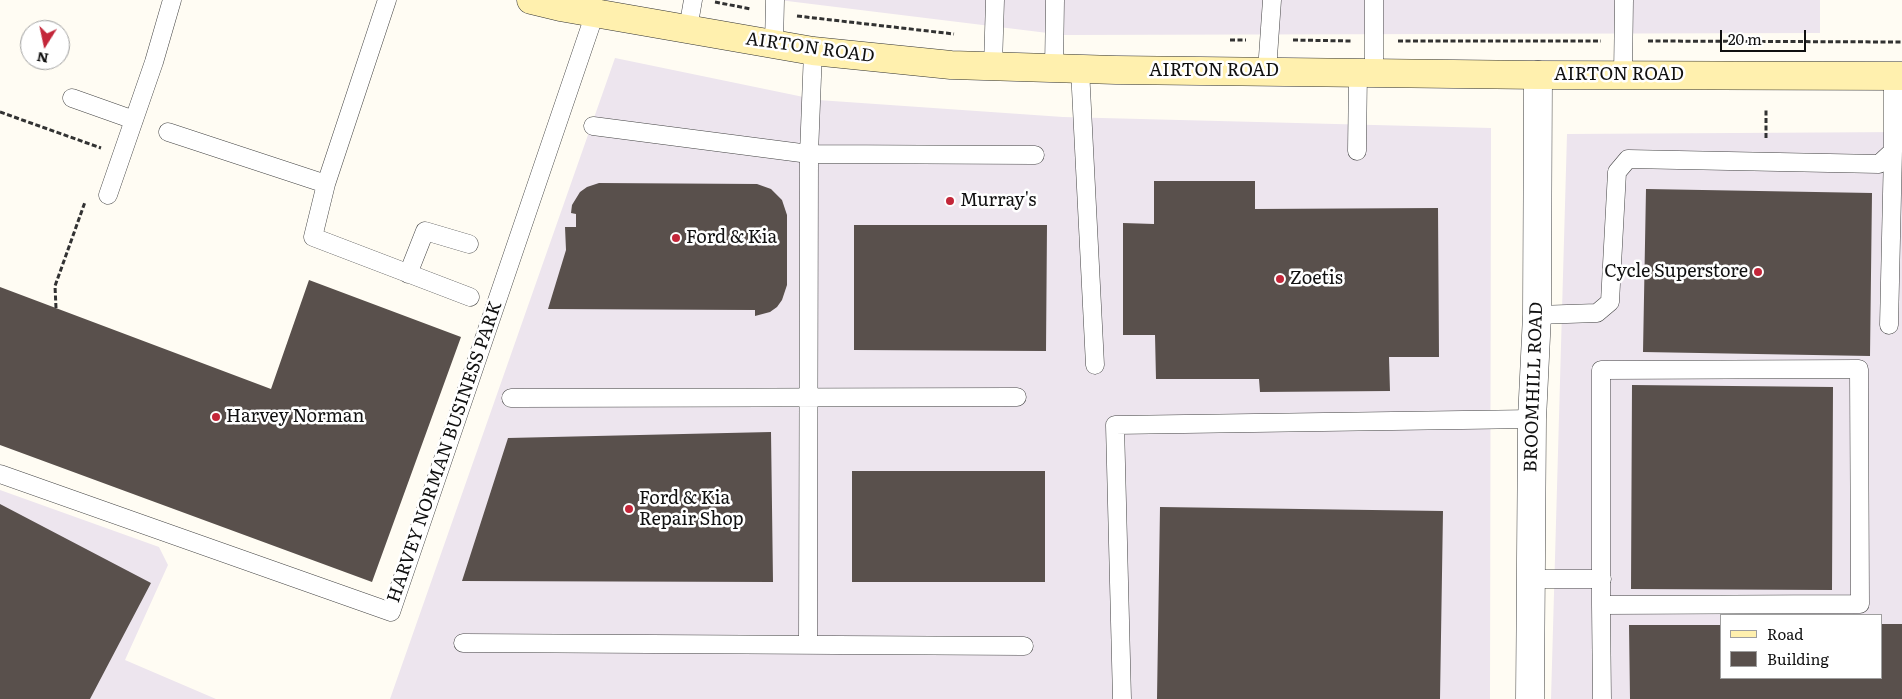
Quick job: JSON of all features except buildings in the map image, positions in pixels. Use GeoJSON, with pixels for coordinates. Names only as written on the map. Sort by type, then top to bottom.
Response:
{"type":"FeatureCollection","features":[{"type":"Feature","properties":{"kind":"street","name":"AIRTON ROAD"},"geometry":{"type":"LineString","coordinates":[[531,0],[813,52],[951,65],[1067,69],[1538,75],[1898,76]]}},
{"type":"Feature","properties":{"kind":"street","name":"BROOMHILL ROAD"},"geometry":{"type":"LineString","coordinates":[[1530,699],[1532,419],[1537,315],[1538,75]]}},
{"type":"Feature","properties":{"kind":"lane"},"geometry":{"type":"LineString","coordinates":[[108,195],[154,62],[172,0]]}},
{"type":"Feature","properties":{"kind":"lane"},"geometry":{"type":"LineString","coordinates":[[387,0],[326,184],[313,237],[470,297]]}},
{"type":"Feature","properties":{"kind":"lane"},"geometry":{"type":"LineString","coordinates":[[688,29],[693,0]]}},
{"type":"Feature","properties":{"kind":"lane"},"geometry":{"type":"LineString","coordinates":[[993,66],[995,0]]}},
{"type":"Feature","properties":{"kind":"lane"},"geometry":{"type":"LineString","coordinates":[[1055,0],[1067,69],[1095,365]]}},
{"type":"Feature","properties":{"kind":"lane"},"geometry":{"type":"LineString","coordinates":[[1267,71],[1272,0]]}},
{"type":"Feature","properties":{"kind":"lane"},"geometry":{"type":"LineString","coordinates":[[1357,151],[1366,72],[1374,41],[1374,0]]}},
{"type":"Feature","properties":{"kind":"lane"},"geometry":{"type":"LineString","coordinates":[[1623,75],[1624,0]]}},
{"type":"Feature","properties":{"kind":"lane"},"geometry":{"type":"LineString","coordinates":[[774,44],[775,6]]}},
{"type":"Feature","properties":{"kind":"lane","name":"HARVEY NORMAN BUSINESS PARK"},"geometry":{"type":"LineString","coordinates":[[0,474],[391,612],[595,13]]}},
{"type":"Feature","properties":{"kind":"lane"},"geometry":{"type":"LineString","coordinates":[[808,645],[809,154],[813,52]]}},
{"type":"Feature","properties":{"kind":"lane"},"geometry":{"type":"LineString","coordinates":[[1889,325],[1893,151],[1898,76]]}},
{"type":"Feature","properties":{"kind":"lane"},"geometry":{"type":"LineString","coordinates":[[72,98],[134,120]]}},
{"type":"Feature","properties":{"kind":"lane"},"geometry":{"type":"LineString","coordinates":[[593,126],[809,154],[1035,155]]}},
{"type":"Feature","properties":{"kind":"lane"},"geometry":{"type":"LineString","coordinates":[[168,132],[326,184]]}},
{"type":"Feature","properties":{"kind":"lane"},"geometry":{"type":"LineString","coordinates":[[1537,315],[1597,313],[1610,302],[1617,172],[1628,160],[1878,164],[1893,151]]}},
{"type":"Feature","properties":{"kind":"lane"},"geometry":{"type":"LineString","coordinates":[[408,274],[425,231],[469,244]]}},
{"type":"Feature","properties":{"kind":"lane"},"geometry":{"type":"LineString","coordinates":[[1601,605],[1860,604],[1859,369],[1601,370],[1601,605],[1602,699]]}},
{"type":"Feature","properties":{"kind":"lane"},"geometry":{"type":"LineString","coordinates":[[511,398],[1017,397]]}},
{"type":"Feature","properties":{"kind":"lane"},"geometry":{"type":"LineString","coordinates":[[1122,699],[1115,425],[1532,419]]}},
{"type":"Feature","properties":{"kind":"lane"},"geometry":{"type":"LineString","coordinates":[[1531,579],[1602,579]]}},
{"type":"Feature","properties":{"kind":"lane"},"geometry":{"type":"LineString","coordinates":[[463,643],[1024,646]]}},
{"type":"Feature","properties":{"kind":"path"},"geometry":{"type":"LineString","coordinates":[[713,2],[775,6],[994,39]]}},
{"type":"Feature","properties":{"kind":"path"},"geometry":{"type":"LineString","coordinates":[[1220,40],[1902,42]]}},
{"type":"Feature","properties":{"kind":"path"},"geometry":{"type":"LineString","coordinates":[[0,112],[122,156]]}},
{"type":"Feature","properties":{"kind":"path"},"geometry":{"type":"LineString","coordinates":[[56,308],[55,286],[87,198]]}},
{"type":"Feature","properties":{"kind":"shaded area"},"geometry":{"type":"Polygon","coordinates":[[[779,0],[1820,0],[1820,33],[1064,35],[779,0]]]}},
{"type":"Feature","properties":{"kind":"shaded area"},"geometry":{"type":"Polygon","coordinates":[[[615,58],[818,100],[1063,117],[1491,128],[1490,699],[390,699],[615,58]]]}},
{"type":"Feature","properties":{"kind":"shaded area"},"geometry":{"type":"Polygon","coordinates":[[[1902,132],[1902,699],[1551,699],[1567,134],[1902,132]]]}},
{"type":"Feature","properties":{"kind":"shaded area"},"geometry":{"type":"Polygon","coordinates":[[[0,490],[159,547],[168,565],[125,660],[216,699],[0,699],[0,490]]]}},
{"type":"Feature","properties":{"kind":"place","name":"Murray's"},"geometry":{"type":"Point","coordinates":[950,201]}},
{"type":"Feature","properties":{"kind":"place","name":"Ford & Kia"},"geometry":{"type":"Point","coordinates":[676,238]}},
{"type":"Feature","properties":{"kind":"place","name":"Cycle Superstore"},"geometry":{"type":"Point","coordinates":[1758,272]}},
{"type":"Feature","properties":{"kind":"place","name":"Zoetis"},"geometry":{"type":"Point","coordinates":[1280,279]}},
{"type":"Feature","properties":{"kind":"place","name":"Harvey Norman"},"geometry":{"type":"Point","coordinates":[216,417]}},
{"type":"Feature","properties":{"kind":"place","name":"Ford & Kia Repair Shop"},"geometry":{"type":"Point","coordinates":[629,509]}}]}
